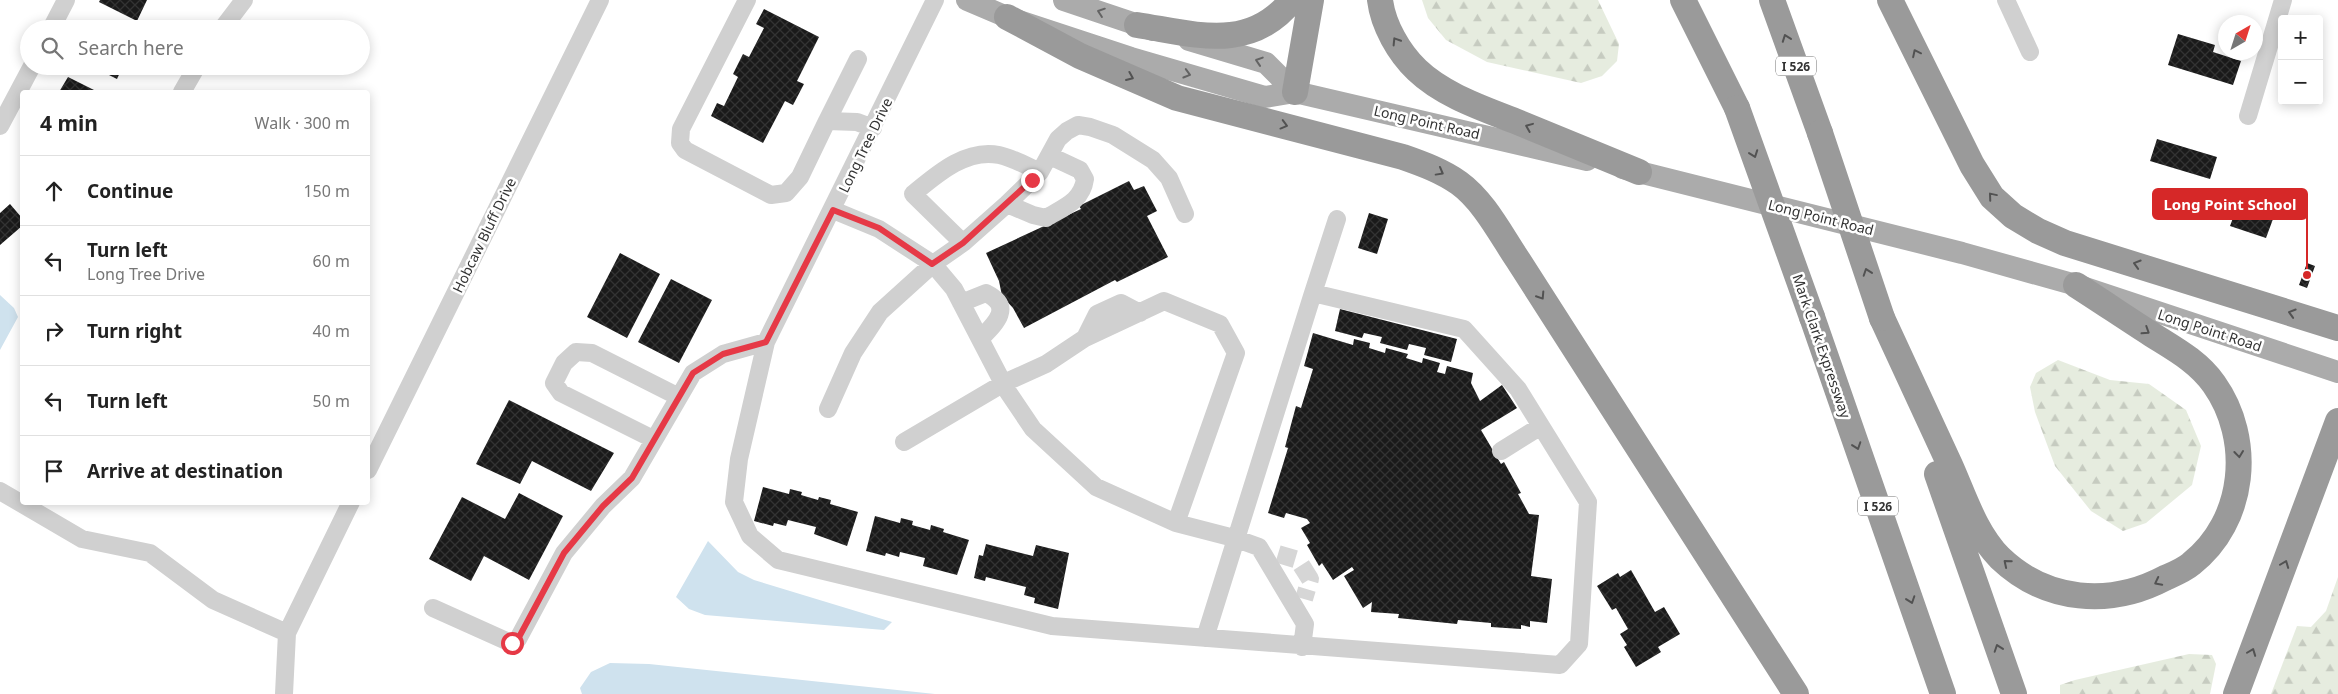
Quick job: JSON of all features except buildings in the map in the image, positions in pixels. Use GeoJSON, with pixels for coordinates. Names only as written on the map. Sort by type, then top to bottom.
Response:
{"type":"FeatureCollection","features":[{"type":"Feature","properties":{"kind":"highway"},"geometry":{"type":"LineString","coordinates":[[1137,25],[1199,35],[1234,36],[1258,27],[1280,15],[1292,0]]}},
{"type":"Feature","properties":{"kind":"highway"},"geometry":{"type":"LineString","coordinates":[[1296,92],[1310,0]]}},
{"type":"Feature","properties":{"kind":"highway"},"geometry":{"type":"LineString","coordinates":[[1380,0],[1389,31],[1402,51],[1417,70],[1438,86],[1470,103],[1639,172]]}},
{"type":"Feature","properties":{"kind":"highway"},"geometry":{"type":"LineString","coordinates":[[1683,0],[1737,108]]}},
{"type":"Feature","properties":{"kind":"highway","name":"Mark Clark Expressway"},"geometry":{"type":"LineString","coordinates":[[1698,0],[1812,317],[1943,694]]}},
{"type":"Feature","properties":{"kind":"highway","name":"I 526"},"geometry":{"type":"LineString","coordinates":[[1772,0],[1820,133],[1882,318],[2014,694]]}},
{"type":"Feature","properties":{"kind":"highway"},"geometry":{"type":"LineString","coordinates":[[1890,0],[1972,165],[1992,197],[2013,216],[2038,232],[2065,243],[2338,328]]}},
{"type":"Feature","properties":{"kind":"highway"},"geometry":{"type":"LineString","coordinates":[[1007,17],[1080,56],[1177,98],[1404,157],[1435,169],[1460,184],[1477,201],[1518,260],[1796,694]]}},
{"type":"Feature","properties":{"kind":"highway"},"geometry":{"type":"LineString","coordinates":[[1882,318],[1987,544],[2018,573],[2054,592],[2082,597],[2124,594],[2149,586],[2191,564],[2209,546],[2224,523],[2234,500],[2240,479],[2240,458],[2235,432],[2226,405],[2214,384],[2198,365],[2076,285]]}},
{"type":"Feature","properties":{"kind":"highway"},"geometry":{"type":"LineString","coordinates":[[2236,694],[2330,457],[2338,420]]}},
{"type":"Feature","properties":{"kind":"main road","name":"Long Point Road"},"geometry":{"type":"LineString","coordinates":[[966,0],[1007,17],[1131,58],[1264,97],[1296,92],[1639,172],[1962,253],[2076,285],[2338,372]]}},
{"type":"Feature","properties":{"kind":"main road","name":"Long Point Road"},"geometry":{"type":"LineString","coordinates":[[1064,0],[1137,25],[1266,64],[1296,92]]}},
{"type":"Feature","properties":{"kind":"street"},"geometry":{"type":"LineString","coordinates":[[56,20],[66,0]]}},
{"type":"Feature","properties":{"kind":"street"},"geometry":{"type":"LineString","coordinates":[[229,20],[244,0]]}},
{"type":"Feature","properties":{"kind":"street","name":"Hobcaw Bluff Drive"},"geometry":{"type":"LineString","coordinates":[[370,466],[600,0]]}},
{"type":"Feature","properties":{"kind":"street"},"geometry":{"type":"LineString","coordinates":[[747,0],[681,129],[680,143],[685,150],[771,196],[786,193],[800,177],[858,59]]}},
{"type":"Feature","properties":{"kind":"street","name":"Long Tree Drive"},"geometry":{"type":"LineString","coordinates":[[935,0],[833,210],[766,342],[739,459],[734,502],[750,536],[778,560],[1052,626],[1560,666],[1579,644],[1588,502],[1541,426]]}},
{"type":"Feature","properties":{"kind":"street"},"geometry":{"type":"LineString","coordinates":[[2006,0],[2030,52]]}},
{"type":"Feature","properties":{"kind":"street"},"geometry":{"type":"LineString","coordinates":[[2248,116],[2283,0]]}},
{"type":"Feature","properties":{"kind":"street"},"geometry":{"type":"LineString","coordinates":[[0,126],[27,75]]}},
{"type":"Feature","properties":{"kind":"street"},"geometry":{"type":"LineString","coordinates":[[183,90],[192,75]]}},
{"type":"Feature","properties":{"kind":"street"},"geometry":{"type":"LineString","coordinates":[[827,121],[857,122],[873,128]]}},
{"type":"Feature","properties":{"kind":"street"},"geometry":{"type":"LineString","coordinates":[[828,409],[853,353],[880,312],[932,264],[963,243],[1007,204],[1040,172],[1058,139],[1067,131],[1078,126],[1090,127],[1113,136],[1153,160],[1169,178],[1185,214]]}},
{"type":"Feature","properties":{"kind":"street"},"geometry":{"type":"LineString","coordinates":[[963,243],[913,194],[945,168],[971,157],[998,155],[1040,172]]}},
{"type":"Feature","properties":{"kind":"street"},"geometry":{"type":"LineString","coordinates":[[1007,204],[1046,218],[1077,200],[1084,189],[1085,179],[1080,170],[1050,156]]}},
{"type":"Feature","properties":{"kind":"street"},"geometry":{"type":"LineString","coordinates":[[833,210],[879,228],[932,264],[954,289],[1004,383],[1033,429],[1096,487],[1176,523],[1234,538],[1259,547],[1273,558],[1299,602],[1305,624],[1302,647]]}},
{"type":"Feature","properties":{"kind":"street"},"geometry":{"type":"LineString","coordinates":[[1205,638],[1234,538],[1337,219]]}},
{"type":"Feature","properties":{"kind":"street"},"geometry":{"type":"LineString","coordinates":[[961,303],[986,293],[995,298],[1000,305],[1000,314],[994,324],[980,339]]}},
{"type":"Feature","properties":{"kind":"street"},"geometry":{"type":"LineString","coordinates":[[1313,293],[1464,329],[1518,389],[1541,426],[1501,451]]}},
{"type":"Feature","properties":{"kind":"street"},"geometry":{"type":"LineString","coordinates":[[904,442],[1004,383],[1046,364],[1085,338],[1164,301],[1220,324],[1236,353],[1176,523]]}},
{"type":"Feature","properties":{"kind":"street"},"geometry":{"type":"LineString","coordinates":[[433,608],[512,643],[518,639],[564,553],[603,506],[632,478],[693,373],[723,354],[766,342]]}},
{"type":"Feature","properties":{"kind":"street"},"geometry":{"type":"LineString","coordinates":[[653,440],[561,393],[554,383],[564,363],[576,352],[592,353],[679,397]]}},
{"type":"Feature","properties":{"kind":"street"},"geometry":{"type":"LineString","coordinates":[[0,491],[20,503]]}},
{"type":"Feature","properties":{"kind":"street"},"geometry":{"type":"LineString","coordinates":[[24,505],[82,539],[150,553],[212,600],[287,633]]}},
{"type":"Feature","properties":{"kind":"street"},"geometry":{"type":"LineString","coordinates":[[284,694],[287,633],[350,505]]}},
{"type":"Feature","properties":{"kind":"green space"},"geometry":{"type":"Polygon","coordinates":[[[1422,0],[1598,0],[1619,44],[1617,61],[1602,76],[1581,83],[1487,62],[1446,40],[1428,18],[1422,0]]]}},
{"type":"Feature","properties":{"kind":"green space"},"geometry":{"type":"Polygon","coordinates":[[[2058,360],[2110,380],[2149,384],[2186,410],[2201,446],[2192,485],[2146,523],[2123,531],[2091,511],[2055,466],[2035,412],[2030,387],[2036,373],[2058,360]]]}},
{"type":"Feature","properties":{"kind":"green space"},"geometry":{"type":"Polygon","coordinates":[[[2338,577],[2338,694],[2271,694],[2297,626],[2311,627],[2326,611],[2338,577]]]}},
{"type":"Feature","properties":{"kind":"green space"},"geometry":{"type":"Polygon","coordinates":[[[2189,654],[2212,655],[2216,664],[2210,694],[2060,694],[2060,685],[2075,680],[2189,654]]]}},
{"type":"Feature","properties":{"kind":"water"},"geometry":{"type":"Polygon","coordinates":[[[0,295],[14,308],[18,317],[0,350],[0,295]]]}},
{"type":"Feature","properties":{"kind":"water"},"geometry":{"type":"Polygon","coordinates":[[[708,541],[738,572],[754,580],[892,622],[884,630],[705,615],[689,609],[676,597],[708,541]]]}},
{"type":"Feature","properties":{"kind":"water"},"geometry":{"type":"Polygon","coordinates":[[[610,663],[649,664],[935,694],[582,694],[580,688],[591,672],[610,663]]]}},
{"type":"Feature","properties":{"kind":"tunnel"},"geometry":{"type":"LineString","coordinates":[[1278,554],[1298,560],[1310,579],[1304,599]]}},
{"type":"Feature","properties":{"kind":"place","name":"Long Point School"},"geometry":{"type":"Point","coordinates":[2307,275]}},
{"type":"Feature","properties":{"kind":"route"},"geometry":{"type":"LineString","coordinates":[[512,643],[518,639],[564,553],[603,506],[632,478],[693,373],[723,354],[766,342],[833,210],[879,228],[932,264],[963,243],[1032,180]]}}]}
